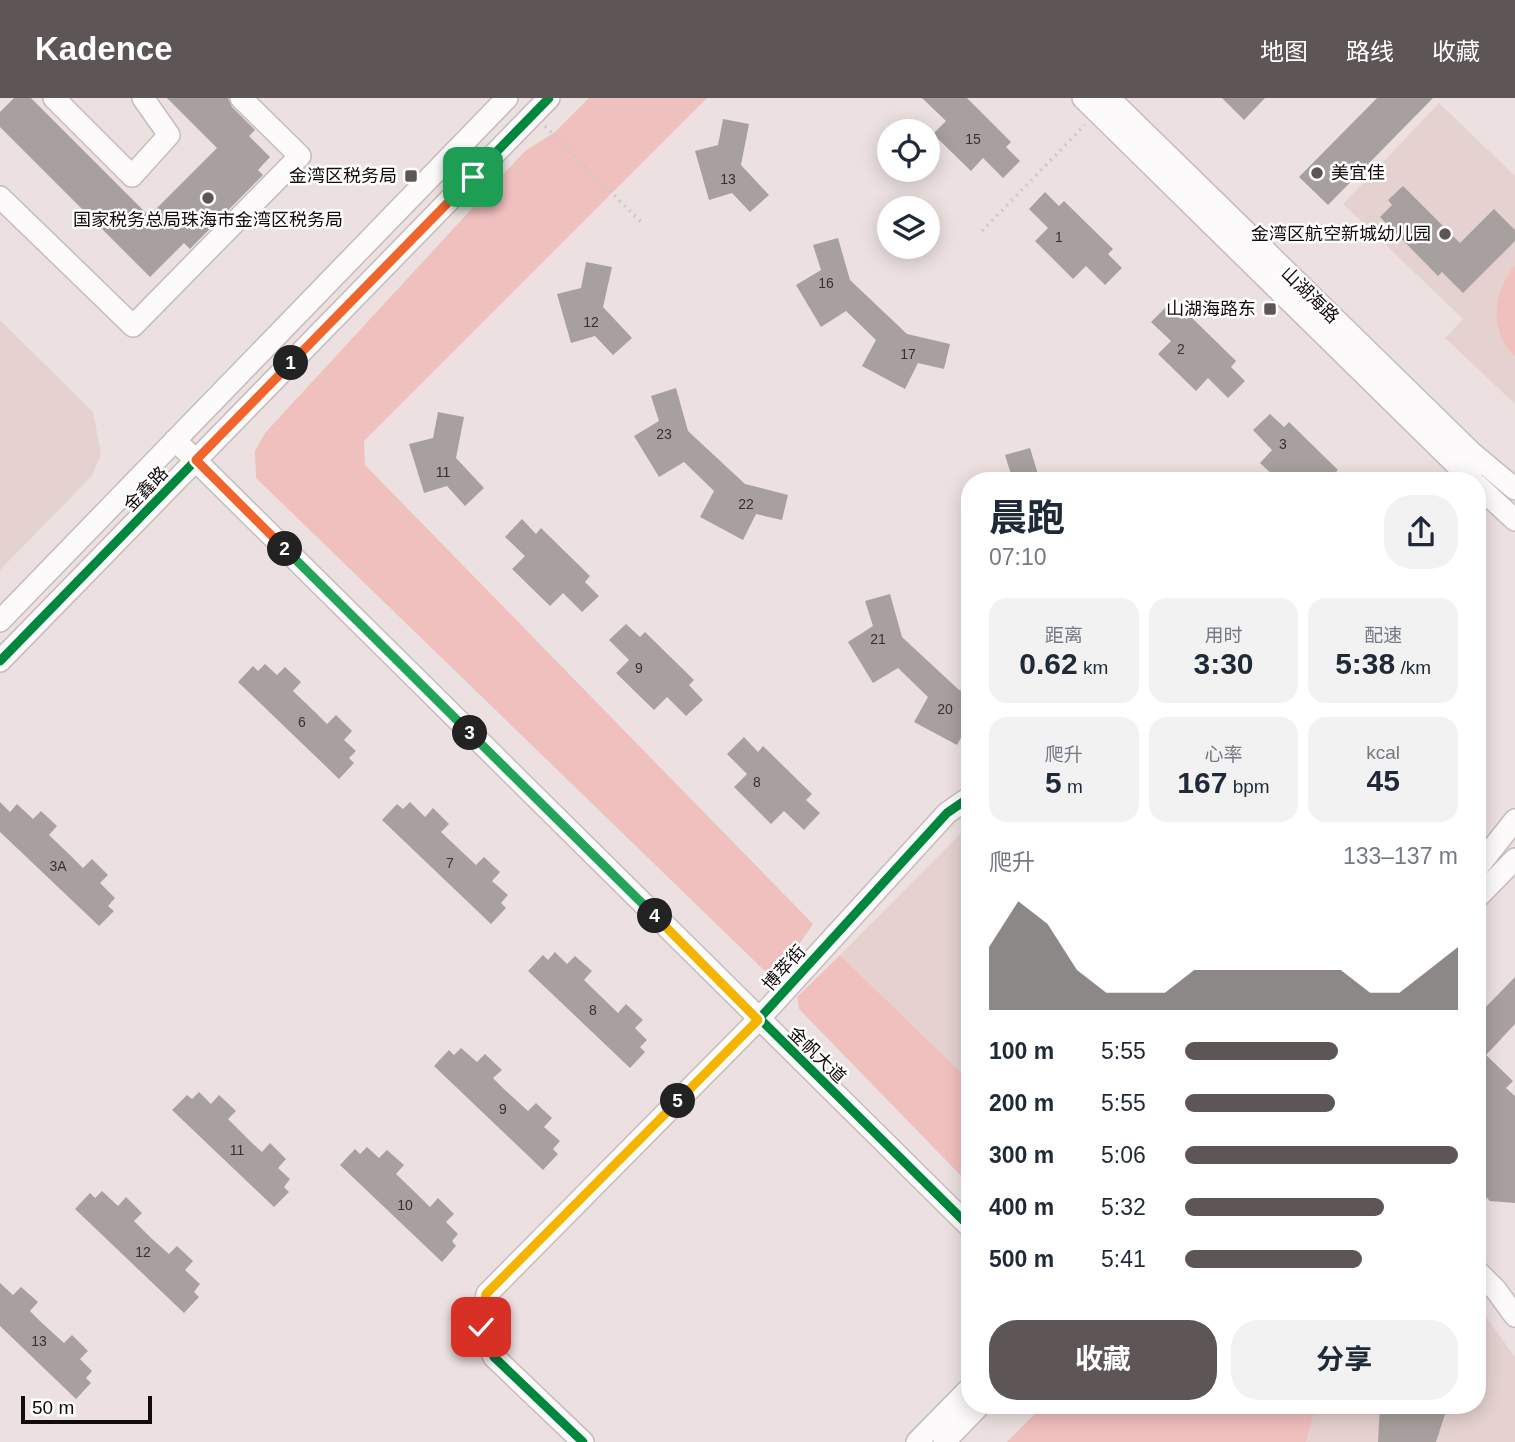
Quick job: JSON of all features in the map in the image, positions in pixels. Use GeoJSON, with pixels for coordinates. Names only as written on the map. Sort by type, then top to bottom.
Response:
{"type":"FeatureCollection","features":[{"type":"Feature","properties":{"kind":"street"},"geometry":{"type":"LineString","coordinates":[[54,98],[132,176],[169,135],[143,98]]}},
{"type":"Feature","properties":{"kind":"street"},"geometry":{"type":"LineString","coordinates":[[0,197],[133,326],[300,156],[241,98]]}},
{"type":"Feature","properties":{"kind":"street","name":"金鑫路"},"geometry":{"type":"LineString","coordinates":[[0,621],[507,98]]}},
{"type":"Feature","properties":{"kind":"street","name":"金鑫路"},"geometry":{"type":"LineString","coordinates":[[0,661],[549,98]]}},
{"type":"Feature","properties":{"kind":"street","name":"山湖海路"},"geometry":{"type":"LineString","coordinates":[[1096,103],[1464,472]]}},
{"type":"Feature","properties":{"kind":"street","name":"山湖海路"},"geometry":{"type":"LineString","coordinates":[[1096,103],[1472,453],[1515,489]]}},
{"type":"Feature","properties":{"kind":"street","name":"金帆大道"},"geometry":{"type":"LineString","coordinates":[[175,440],[961,1218]]}},
{"type":"Feature","properties":{"kind":"street"},"geometry":{"type":"LineString","coordinates":[[1486,493],[1515,520]]}},
{"type":"Feature","properties":{"kind":"street","name":"博萃街"},"geometry":{"type":"LineString","coordinates":[[583,1442],[494,1357],[481,1327],[486,1294],[758,1020],[947,813],[961,803]]}},
{"type":"Feature","properties":{"kind":"street"},"geometry":{"type":"LineString","coordinates":[[1486,857],[1515,820]]}},
{"type":"Feature","properties":{"kind":"street"},"geometry":{"type":"LineString","coordinates":[[1486,889],[1515,859]]}},
{"type":"Feature","properties":{"kind":"street"},"geometry":{"type":"LineString","coordinates":[[1486,1280],[1515,1317]]}},
{"type":"Feature","properties":{"kind":"street"},"geometry":{"type":"LineString","coordinates":[[917,1442],[961,1397]]}},
{"type":"Feature","properties":{"kind":"street"},"geometry":{"type":"LineString","coordinates":[[944,1442],[971,1414]]}},
{"type":"Feature","properties":{"kind":"path"},"geometry":{"type":"LineString","coordinates":[[982,231],[1096,103]]}},
{"type":"Feature","properties":{"kind":"path"},"geometry":{"type":"LineString","coordinates":[[533,115],[642,223]]}},
{"type":"Feature","properties":{"kind":"shaded area"},"geometry":{"type":"Polygon","coordinates":[[[589,98],[707,98],[364,441],[365,465],[813,924],[786,963],[768,974],[256,478],[255,451],[265,433],[525,151],[555,132],[589,98]]]}},
{"type":"Feature","properties":{"kind":"shaded area","name":"金湾区航空新城幼儿园"},"geometry":{"type":"Polygon","coordinates":[[[1439,103],[1515,176],[1515,404],[1445,338],[1463,319],[1343,204],[1439,103]]]}},
{"type":"Feature","properties":{"kind":"shaded area"},"geometry":{"type":"Polygon","coordinates":[[[1515,265],[1515,357],[1506,347],[1501,335],[1497,324],[1497,311],[1502,287],[1515,265]]]}},
{"type":"Feature","properties":{"kind":"shaded area"},"geometry":{"type":"Polygon","coordinates":[[[0,320],[93,412],[101,454],[92,476],[0,570],[0,320]]]}},
{"type":"Feature","properties":{"kind":"shaded area"},"geometry":{"type":"Polygon","coordinates":[[[961,833],[961,1072],[840,955],[961,833]]]}},
{"type":"Feature","properties":{"kind":"shaded area"},"geometry":{"type":"Polygon","coordinates":[[[840,955],[961,1072],[961,1176],[799,1009],[797,997],[840,955]]]}},
{"type":"Feature","properties":{"kind":"shaded area"},"geometry":{"type":"Polygon","coordinates":[[[1486,1317],[1515,1357],[1515,1442],[1007,1442],[1035,1414],[1486,1414],[1486,1317]]]}},
{"type":"Feature","properties":{"kind":"shaded area"},"geometry":{"type":"Polygon","coordinates":[[[1035,1414],[1314,1414],[1306,1442],[1007,1442],[1035,1414]]]}},
{"type":"Feature","properties":{"kind":"building","name":"国家税务总局珠海市金湾区税务局"},"geometry":{"type":"Polygon","coordinates":[[[14,98],[31,98],[149,216],[217,148],[167,98],[228,98],[232,107],[255,130],[249,136],[270,157],[258,170],[263,175],[190,249],[184,243],[150,277],[0,127],[0,112],[14,98]]]}},
{"type":"Feature","properties":{"kind":"building"},"geometry":{"type":"Polygon","coordinates":[[[922,98],[967,98],[1011,142],[1006,147],[1020,161],[1003,178],[983,158],[971,171],[940,141],[940,127],[946,121],[922,98]]]}},
{"type":"Feature","properties":{"kind":"building"},"geometry":{"type":"Polygon","coordinates":[[[1222,98],[1265,98],[1244,120],[1222,98]]]}},
{"type":"Feature","properties":{"kind":"building"},"geometry":{"type":"Polygon","coordinates":[[[1377,98],[1433,98],[1328,205],[1299,177],[1377,98]]]}},
{"type":"Feature","properties":{"kind":"building"},"geometry":{"type":"Polygon","coordinates":[[[723,119],[749,124],[741,165],[769,195],[750,212],[732,193],[709,200],[695,151],[718,145],[723,119]]]}},
{"type":"Feature","properties":{"kind":"building"},"geometry":{"type":"Polygon","coordinates":[[[1403,186],[1460,243],[1494,209],[1515,230],[1515,241],[1463,293],[1442,272],[1438,276],[1380,217],[1392,205],[1388,200],[1403,186]]]}},
{"type":"Feature","properties":{"kind":"building"},"geometry":{"type":"Polygon","coordinates":[[[1045,192],[1059,206],[1064,201],[1113,249],[1108,254],[1122,268],[1105,285],[1086,266],[1073,279],[1035,241],[1048,228],[1029,209],[1045,192]]]}},
{"type":"Feature","properties":{"kind":"building"},"geometry":{"type":"Polygon","coordinates":[[[838,238],[850,280],[907,334],[950,344],[944,369],[918,363],[905,389],[862,366],[876,340],[846,311],[821,327],[796,285],[821,270],[813,245],[838,238]]]}},
{"type":"Feature","properties":{"kind":"building"},"geometry":{"type":"Polygon","coordinates":[[[586,262],[612,267],[603,307],[632,338],[613,355],[595,336],[571,343],[557,294],[581,288],[586,262]]]}},
{"type":"Feature","properties":{"kind":"building"},"geometry":{"type":"Polygon","coordinates":[[[1168,305],[1182,319],[1187,313],[1236,361],[1231,367],[1245,381],[1228,398],[1208,378],[1196,391],[1158,354],[1171,341],[1151,322],[1168,305]]]}},
{"type":"Feature","properties":{"kind":"building"},"geometry":{"type":"Polygon","coordinates":[[[676,388],[688,431],[745,484],[788,495],[782,520],[756,514],[743,540],[700,517],[714,491],[684,462],[659,477],[634,436],[659,421],[651,396],[676,388]]]}},
{"type":"Feature","properties":{"kind":"building"},"geometry":{"type":"Polygon","coordinates":[[[438,412],[464,417],[456,458],[484,488],[465,506],[447,486],[424,493],[409,444],[433,438],[438,412]]]}},
{"type":"Feature","properties":{"kind":"building"},"geometry":{"type":"Polygon","coordinates":[[[1270,414],[1284,427],[1289,422],[1338,470],[1270,472],[1260,463],[1272,450],[1253,430],[1270,414]]]}},
{"type":"Feature","properties":{"kind":"building"},"geometry":{"type":"Polygon","coordinates":[[[1030,448],[1037,472],[1010,472],[1005,455],[1030,448]]]}},
{"type":"Feature","properties":{"kind":"building"},"geometry":{"type":"Polygon","coordinates":[[[522,519],[536,534],[541,528],[590,576],[585,582],[599,596],[582,612],[563,593],[550,606],[512,569],[525,556],[505,537],[522,519]]]}},
{"type":"Feature","properties":{"kind":"building"},"geometry":{"type":"Polygon","coordinates":[[[890,594],[902,637],[961,691],[961,738],[957,745],[914,722],[928,697],[898,668],[873,683],[848,642],[873,626],[865,601],[890,594]]]}},
{"type":"Feature","properties":{"kind":"building"},"geometry":{"type":"Polygon","coordinates":[[[626,624],[640,637],[645,632],[694,680],[689,685],[703,700],[686,716],[667,697],[654,710],[616,673],[629,660],[609,640],[626,624]]]}},
{"type":"Feature","properties":{"kind":"building"},"geometry":{"type":"Polygon","coordinates":[[[265,664],[277,675],[285,667],[301,682],[293,691],[327,724],[336,715],[352,731],[344,740],[356,751],[349,758],[354,763],[339,779],[238,682],[253,666],[258,671],[265,664]]]}},
{"type":"Feature","properties":{"kind":"building"},"geometry":{"type":"Polygon","coordinates":[[[744,737],[758,752],[763,746],[812,794],[806,800],[820,813],[804,830],[784,811],[771,824],[734,787],[747,774],[727,754],[744,737]]]}},
{"type":"Feature","properties":{"kind":"building"},"geometry":{"type":"Polygon","coordinates":[[[0,802],[10,812],[17,804],[33,819],[41,811],[57,826],[49,835],[83,868],[92,859],[108,875],[100,883],[115,898],[108,906],[114,911],[99,926],[0,832],[0,802]]]}},
{"type":"Feature","properties":{"kind":"building"},"geometry":{"type":"Polygon","coordinates":[[[410,802],[425,817],[433,808],[449,824],[441,832],[476,865],[484,857],[500,872],[492,881],[508,895],[501,903],[506,908],[491,924],[382,820],[397,804],[403,809],[410,802]]]}},
{"type":"Feature","properties":{"kind":"building"},"geometry":{"type":"Polygon","coordinates":[[[555,952],[567,964],[575,956],[592,971],[584,980],[618,1013],[626,1004],[643,1020],[635,1028],[647,1040],[640,1047],[645,1052],[630,1068],[528,971],[543,955],[548,960],[555,952]]]}},
{"type":"Feature","properties":{"kind":"building"},"geometry":{"type":"Polygon","coordinates":[[[1515,977],[1515,1024],[1486,1055],[1486,1007],[1515,977]]]}},
{"type":"Feature","properties":{"kind":"building"},"geometry":{"type":"Polygon","coordinates":[[[461,1048],[477,1062],[485,1054],[502,1070],[493,1078],[505,1090],[528,1111],[536,1103],[552,1118],[544,1127],[560,1141],[553,1149],[558,1154],[543,1170],[434,1066],[449,1050],[454,1055],[461,1048]]]}},
{"type":"Feature","properties":{"kind":"building"},"geometry":{"type":"Polygon","coordinates":[[[1486,1055],[1513,1081],[1506,1088],[1515,1096],[1515,1203],[1490,1201],[1486,1197],[1486,1055]]]}},
{"type":"Feature","properties":{"kind":"building"},"geometry":{"type":"Polygon","coordinates":[[[199,1092],[211,1104],[219,1095],[236,1111],[228,1119],[250,1141],[262,1152],[270,1143],[286,1159],[278,1168],[290,1179],[284,1187],[289,1192],[274,1207],[172,1110],[187,1095],[192,1099],[199,1092]]]}},
{"type":"Feature","properties":{"kind":"building"},"geometry":{"type":"Polygon","coordinates":[[[367,1147],[379,1158],[387,1150],[404,1165],[396,1174],[430,1207],[438,1198],[454,1214],[446,1222],[458,1234],[452,1241],[456,1246],[442,1262],[340,1165],[355,1149],[360,1154],[367,1147]]]}},
{"type":"Feature","properties":{"kind":"building"},"geometry":{"type":"Polygon","coordinates":[[[102,1191],[118,1206],[126,1197],[142,1213],[134,1221],[151,1238],[169,1254],[177,1246],[193,1261],[185,1270],[200,1284],[194,1292],[199,1297],[184,1313],[75,1209],[90,1193],[95,1198],[102,1191]]]}},
{"type":"Feature","properties":{"kind":"building"},"geometry":{"type":"Polygon","coordinates":[[[0,1283],[13,1295],[21,1287],[38,1302],[30,1311],[42,1323],[64,1343],[72,1335],[88,1351],[80,1359],[92,1371],[86,1378],[91,1383],[76,1399],[0,1326],[0,1283]]]}},
{"type":"Feature","properties":{"kind":"building"},"geometry":{"type":"Polygon","coordinates":[[[1380,1414],[1445,1414],[1436,1442],[1378,1442],[1380,1414]]]}},
{"type":"Feature","properties":{"kind":"cycle path"},"geometry":{"type":"LineString","coordinates":[[0,661],[549,98]]}},
{"type":"Feature","properties":{"kind":"cycle path"},"geometry":{"type":"LineString","coordinates":[[196,460],[961,1218]]}},
{"type":"Feature","properties":{"kind":"cycle path"},"geometry":{"type":"LineString","coordinates":[[583,1442],[494,1357],[481,1327],[487,1294],[758,1020],[947,813],[961,803]]}},
{"type":"Feature","properties":{"kind":"place","name":"美宜佳"},"geometry":{"type":"Point","coordinates":[1317,173]}},
{"type":"Feature","properties":{"kind":"place","name":"金湾区税务局"},"geometry":{"type":"Point","coordinates":[411,176]}},
{"type":"Feature","properties":{"kind":"place","name":"国家税务总局珠海市金湾区税务局"},"geometry":{"type":"Point","coordinates":[208,198]}},
{"type":"Feature","properties":{"kind":"place","name":"金湾区航空新城幼儿园"},"geometry":{"type":"Point","coordinates":[1445,234]}},
{"type":"Feature","properties":{"kind":"place","name":"山湖海路东"},"geometry":{"type":"Point","coordinates":[1270,309]}},
{"type":"Feature","properties":{"kind":"route"},"geometry":{"type":"LineString","coordinates":[[473,177],[196,460],[758,1020],[486,1294],[481,1327]]}}]}
